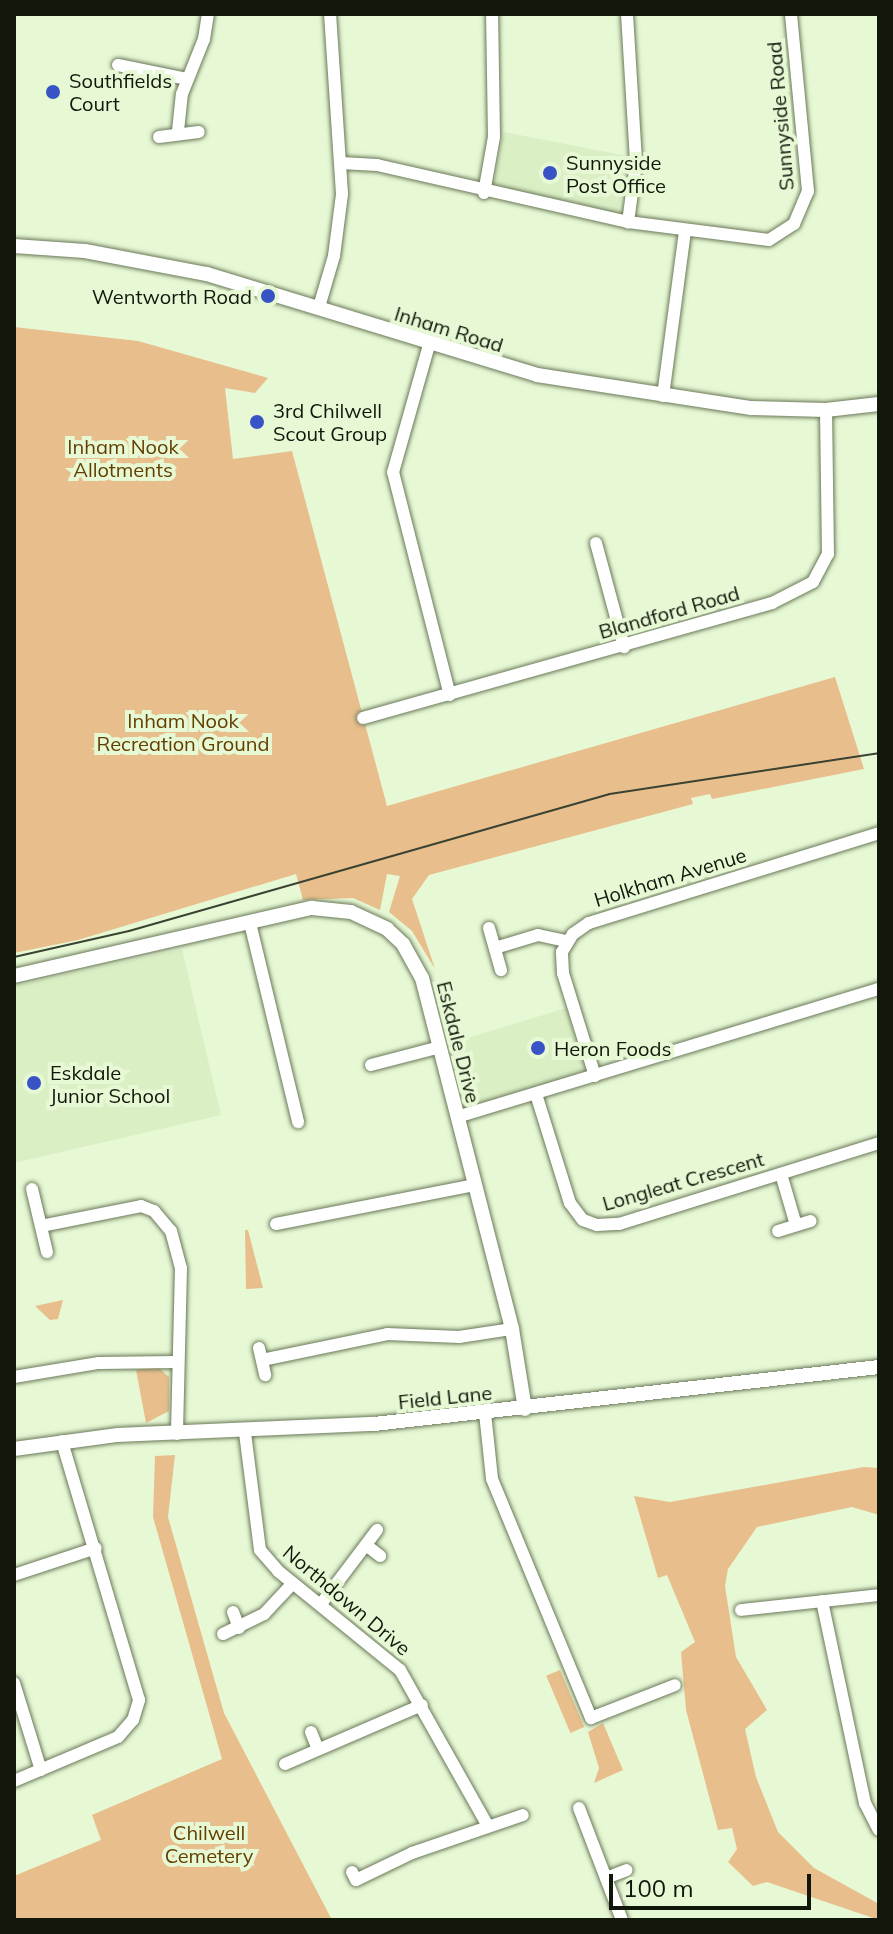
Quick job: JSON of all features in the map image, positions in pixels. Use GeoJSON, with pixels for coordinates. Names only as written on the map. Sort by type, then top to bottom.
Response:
{"type":"FeatureCollection","features":[{"type":"Feature","properties":{"kind":"street"},"geometry":{"type":"LineString","coordinates":[[178,131],[187,79],[208,14]]}},
{"type":"Feature","properties":{"kind":"street"},"geometry":{"type":"LineString","coordinates":[[319,307],[340,221],[341,163],[330,14]]}},
{"type":"Feature","properties":{"kind":"street"},"geometry":{"type":"LineString","coordinates":[[484,193],[494,137],[492,14]]}},
{"type":"Feature","properties":{"kind":"street"},"geometry":{"type":"LineString","coordinates":[[627,14],[636,163],[628,222]]}},
{"type":"Feature","properties":{"kind":"street","name":"Sunnyside Road"},"geometry":{"type":"LineString","coordinates":[[341,163],[377,165],[484,193],[628,222],[769,240],[803,213],[807,177],[791,14]]}},
{"type":"Feature","properties":{"kind":"street"},"geometry":{"type":"LineString","coordinates":[[118,65],[187,79]]}},
{"type":"Feature","properties":{"kind":"street"},"geometry":{"type":"LineString","coordinates":[[159,137],[178,131],[199,132]]}},
{"type":"Feature","properties":{"kind":"street"},"geometry":{"type":"LineString","coordinates":[[663,396],[685,231]]}},
{"type":"Feature","properties":{"kind":"street","name":"Inham Road"},"geometry":{"type":"LineString","coordinates":[[14,246],[85,251],[185,268],[319,307],[429,345],[537,375],[751,408],[826,410],[879,404]]}},
{"type":"Feature","properties":{"kind":"street"},"geometry":{"type":"LineString","coordinates":[[429,345],[393,472],[450,695]]}},
{"type":"Feature","properties":{"kind":"street","name":"Blandford Road"},"geometry":{"type":"LineString","coordinates":[[363,718],[772,603],[813,582],[828,554],[826,410]]}},
{"type":"Feature","properties":{"kind":"street"},"geometry":{"type":"LineString","coordinates":[[596,543],[624,647]]}},
{"type":"Feature","properties":{"kind":"street","name":"Holkham Avenue"},"geometry":{"type":"LineString","coordinates":[[566,941],[589,923],[879,833]]}},
{"type":"Feature","properties":{"kind":"street","name":"Eskdale Drive"},"geometry":{"type":"LineString","coordinates":[[14,976],[323,908],[378,922],[415,963],[440,1047],[512,1329],[525,1409]]}},
{"type":"Feature","properties":{"kind":"street"},"geometry":{"type":"LineString","coordinates":[[250,923],[298,1122]]}},
{"type":"Feature","properties":{"kind":"street"},"geometry":{"type":"LineString","coordinates":[[489,928],[501,970]]}},
{"type":"Feature","properties":{"kind":"street"},"geometry":{"type":"LineString","coordinates":[[495,948],[538,935],[566,941],[563,973],[595,1076]]}},
{"type":"Feature","properties":{"kind":"street"},"geometry":{"type":"LineString","coordinates":[[457,1117],[879,989]]}},
{"type":"Feature","properties":{"kind":"street"},"geometry":{"type":"LineString","coordinates":[[371,1065],[440,1047]]}},
{"type":"Feature","properties":{"kind":"street","name":"Longleat Crescent"},"geometry":{"type":"LineString","coordinates":[[536,1094],[570,1203],[589,1223],[619,1224],[879,1143]]}},
{"type":"Feature","properties":{"kind":"street"},"geometry":{"type":"LineString","coordinates":[[781,1174],[796,1225]]}},
{"type":"Feature","properties":{"kind":"street"},"geometry":{"type":"LineString","coordinates":[[276,1224],[475,1185]]}},
{"type":"Feature","properties":{"kind":"street"},"geometry":{"type":"LineString","coordinates":[[32,1189],[47,1252]]}},
{"type":"Feature","properties":{"kind":"street"},"geometry":{"type":"LineString","coordinates":[[41,1226],[132,1207],[154,1211],[179,1250],[175,1362],[177,1434]]}},
{"type":"Feature","properties":{"kind":"street"},"geometry":{"type":"LineString","coordinates":[[778,1231],[811,1221]]}},
{"type":"Feature","properties":{"kind":"street"},"geometry":{"type":"LineString","coordinates":[[265,1375],[260,1354],[387,1334],[459,1337],[512,1329]]}},
{"type":"Feature","properties":{"kind":"street"},"geometry":{"type":"LineString","coordinates":[[14,1377],[99,1363],[175,1362]]}},
{"type":"Feature","properties":{"kind":"street","name":"Field Lane"},"geometry":{"type":"LineString","coordinates":[[14,1449],[62,1441],[245,1433],[485,1413],[879,1367]]}},
{"type":"Feature","properties":{"kind":"street"},"geometry":{"type":"LineString","coordinates":[[485,1413],[492,1479],[591,1718],[675,1685]]}},
{"type":"Feature","properties":{"kind":"street","name":"Northdown Drive"},"geometry":{"type":"LineString","coordinates":[[245,1433],[255,1538],[265,1557],[394,1664],[422,1705],[488,1826]]}},
{"type":"Feature","properties":{"kind":"street"},"geometry":{"type":"LineString","coordinates":[[14,1781],[118,1737],[137,1710],[138,1683],[62,1441]]}},
{"type":"Feature","properties":{"kind":"street"},"geometry":{"type":"LineString","coordinates":[[321,1604],[377,1530]]}},
{"type":"Feature","properties":{"kind":"street"},"geometry":{"type":"LineString","coordinates":[[366,1545],[380,1556]]}},
{"type":"Feature","properties":{"kind":"street"},"geometry":{"type":"LineString","coordinates":[[14,1575],[96,1548]]}},
{"type":"Feature","properties":{"kind":"street"},"geometry":{"type":"LineString","coordinates":[[223,1634],[264,1614],[293,1583]]}},
{"type":"Feature","properties":{"kind":"street"},"geometry":{"type":"LineString","coordinates":[[741,1610],[879,1595]]}},
{"type":"Feature","properties":{"kind":"street"},"geometry":{"type":"LineString","coordinates":[[822,1601],[865,1803],[879,1830]]}},
{"type":"Feature","properties":{"kind":"street"},"geometry":{"type":"LineString","coordinates":[[233,1612],[239,1628]]}},
{"type":"Feature","properties":{"kind":"street"},"geometry":{"type":"LineString","coordinates":[[14,1683],[41,1770]]}},
{"type":"Feature","properties":{"kind":"street"},"geometry":{"type":"LineString","coordinates":[[285,1764],[422,1705]]}},
{"type":"Feature","properties":{"kind":"street"},"geometry":{"type":"LineString","coordinates":[[311,1732],[318,1749]]}},
{"type":"Feature","properties":{"kind":"street"},"geometry":{"type":"LineString","coordinates":[[579,1808],[622,1920]]}},
{"type":"Feature","properties":{"kind":"street"},"geometry":{"type":"LineString","coordinates":[[352,1872],[356,1880],[488,1826],[523,1815]]}},
{"type":"Feature","properties":{"kind":"street"},"geometry":{"type":"LineString","coordinates":[[606,1878],[627,1870]]}},
{"type":"Feature","properties":{"kind":"shaded area"},"geometry":{"type":"Polygon","coordinates":[[[504,132],[629,156],[617,215],[493,191],[504,132]]]}},
{"type":"Feature","properties":{"kind":"shaded area"},"geometry":{"type":"Polygon","coordinates":[[[182,949],[221,1115],[14,1163],[14,986],[182,949]]]}},
{"type":"Feature","properties":{"kind":"shaded area"},"geometry":{"type":"Polygon","coordinates":[[[566,1008],[587,1076],[470,1112],[449,1044],[566,1008]]]}},
{"type":"Feature","properties":{"kind":"green space","name":"Inham Nook Recreation Ground"},"geometry":{"type":"Polygon","coordinates":[[[14,327],[138,341],[268,378],[255,393],[225,388],[233,459],[292,451],[387,806],[835,677],[864,769],[712,799],[710,794],[691,798],[693,804],[429,875],[412,899],[435,969],[412,931],[389,912],[400,876],[387,874],[380,910],[353,898],[303,900],[296,874],[78,940],[14,953],[14,327]]]}},
{"type":"Feature","properties":{"kind":"green space"},"geometry":{"type":"Polygon","coordinates":[[[245,1230],[248,1230],[263,1288],[246,1289],[245,1230]]]}},
{"type":"Feature","properties":{"kind":"green space"},"geometry":{"type":"Polygon","coordinates":[[[63,1300],[58,1319],[50,1320],[35,1306],[63,1300]]]}},
{"type":"Feature","properties":{"kind":"green space"},"geometry":{"type":"Polygon","coordinates":[[[158,1367],[169,1377],[169,1411],[146,1423],[136,1370],[158,1367]]]}},
{"type":"Feature","properties":{"kind":"green space","name":"Chilwell Cemetery"},"geometry":{"type":"Polygon","coordinates":[[[175,1455],[168,1517],[224,1713],[332,1920],[14,1920],[14,1876],[101,1840],[92,1815],[222,1759],[153,1517],[155,1456],[175,1455]]]}},
{"type":"Feature","properties":{"kind":"green space"},"geometry":{"type":"Polygon","coordinates":[[[864,1467],[879,1468],[879,1515],[852,1507],[757,1527],[728,1569],[725,1586],[736,1657],[767,1710],[745,1729],[756,1777],[778,1832],[814,1868],[879,1904],[879,1920],[767,1882],[753,1886],[728,1862],[737,1849],[732,1828],[718,1830],[686,1710],[681,1652],[695,1642],[667,1575],[658,1578],[634,1496],[670,1502],[864,1467]]]}},
{"type":"Feature","properties":{"kind":"green space"},"geometry":{"type":"Polygon","coordinates":[[[560,1670],[584,1727],[570,1733],[546,1676],[560,1670]]]}},
{"type":"Feature","properties":{"kind":"green space"},"geometry":{"type":"Polygon","coordinates":[[[603,1723],[623,1770],[594,1783],[599,1768],[588,1732],[603,1723]]]}},
{"type":"Feature","properties":{"kind":"tram line"},"geometry":{"type":"LineString","coordinates":[[14,957],[129,931],[609,794],[879,753]]}},
{"type":"Feature","properties":{"kind":"place","name":"Southfields Court"},"geometry":{"type":"Point","coordinates":[53,92]}},
{"type":"Feature","properties":{"kind":"place","name":"Sunnyside Post Office"},"geometry":{"type":"Point","coordinates":[550,173]}},
{"type":"Feature","properties":{"kind":"place","name":"Wentworth Road"},"geometry":{"type":"Point","coordinates":[268,296]}},
{"type":"Feature","properties":{"kind":"place","name":"3rd Chilwell Scout Group"},"geometry":{"type":"Point","coordinates":[257,422]}},
{"type":"Feature","properties":{"kind":"place","name":"Heron Foods"},"geometry":{"type":"Point","coordinates":[538,1048]}},
{"type":"Feature","properties":{"kind":"place","name":"Eskdale Junior School"},"geometry":{"type":"Point","coordinates":[34,1083]}},
{"type":"Feature","properties":{"kind":"park label","name":"Inham Nook Allotments"},"geometry":{"type":"Point","coordinates":[123,458]}}]}
